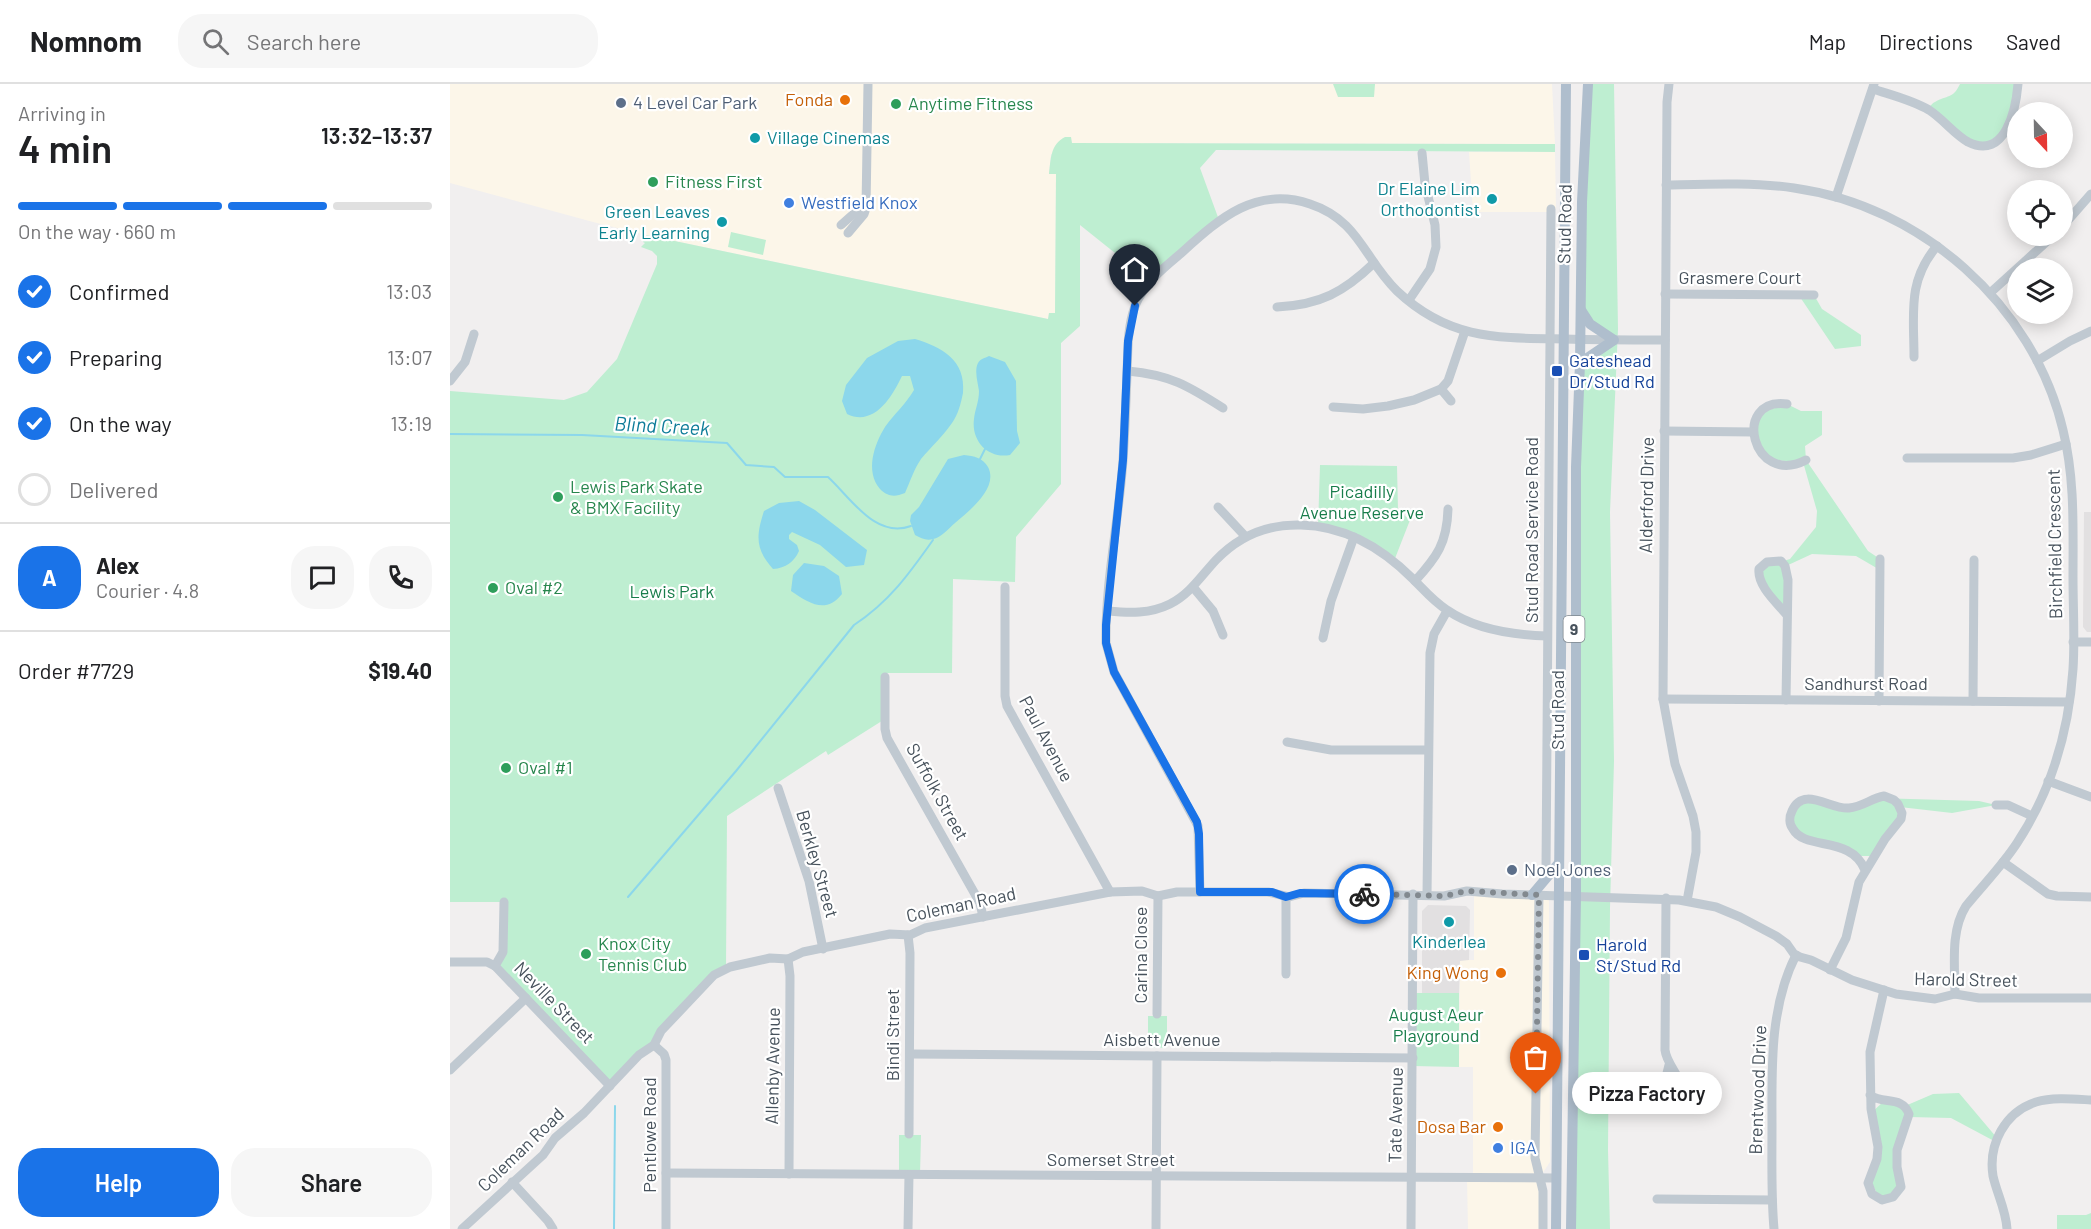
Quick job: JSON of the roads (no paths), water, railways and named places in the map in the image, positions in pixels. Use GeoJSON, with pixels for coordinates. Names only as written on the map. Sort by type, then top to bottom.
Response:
{"type":"FeatureCollection","features":[{"type":"Feature","properties":{"kind":"main road","name":"Stud Road"},"geometry":{"type":"LineString","coordinates":[[1556,1229],[1566,84]]}},
{"type":"Feature","properties":{"kind":"main road","name":"Stud Road"},"geometry":{"type":"LineString","coordinates":[[1571,1229],[1572,1016],[1576,896],[1575,489],[1580,363],[1582,202],[1588,84]]}},
{"type":"Feature","properties":{"kind":"main road"},"geometry":{"type":"LineString","coordinates":[[1580,363],[1614,340],[1590,324],[1581,310]]}},
{"type":"Feature","properties":{"kind":"main road"},"geometry":{"type":"LineString","coordinates":[[1536,895],[1559,863]]}},
{"type":"Feature","properties":{"kind":"street"},"geometry":{"type":"LineString","coordinates":[[844,229],[864,214],[867,202],[868,84]]}},
{"type":"Feature","properties":{"kind":"street"},"geometry":{"type":"LineString","coordinates":[[1560,84],[1566,101]]}},
{"type":"Feature","properties":{"kind":"street","name":"Alderford Drive"},"geometry":{"type":"LineString","coordinates":[[1669,84],[1666,185],[1663,699],[1675,764],[1693,816],[1696,832],[1696,852],[1687,901]]}},
{"type":"Feature","properties":{"kind":"street"},"geometry":{"type":"LineString","coordinates":[[1836,197],[1873,86],[1933,113],[1967,141],[1982,145],[1999,140],[2008,128],[2014,112],[2018,84]]}},
{"type":"Feature","properties":{"kind":"street"},"geometry":{"type":"LineString","coordinates":[[1408,300],[1430,269],[1436,247],[1435,225],[1425,184],[1422,153]]}},
{"type":"Feature","properties":{"kind":"street","name":"Birchfield Crescent"},"geometry":{"type":"LineString","coordinates":[[1666,185],[1796,188],[1836,197],[1894,220],[1960,263],[1990,293],[2014,324],[2037,361],[2056,405],[2066,444],[2073,495],[2073,667],[2069,702],[2061,742],[2048,781],[2032,816],[2003,862],[1960,916],[1957,932],[1955,994]]}},
{"type":"Feature","properties":{"kind":"street"},"geometry":{"type":"LineString","coordinates":[[2073,214],[2091,194]]}},
{"type":"Feature","properties":{"kind":"street"},"geometry":{"type":"LineString","coordinates":[[1200,892],[1198,826],[1114,672],[1106,643],[1123,460],[1128,341],[1132,317],[1146,287],[1184,250],[1221,218],[1234,210],[1251,203],[1275,199],[1298,200],[1334,215],[1349,227],[1359,238],[1374,263],[1408,300],[1432,317],[1466,331],[1503,338],[1665,340]]}},
{"type":"Feature","properties":{"kind":"street","name":"Stud Road Service Road"},"geometry":{"type":"LineString","coordinates":[[1546,870],[1551,209]]}},
{"type":"Feature","properties":{"kind":"street"},"geometry":{"type":"LineString","coordinates":[[1914,357],[1916,286],[1923,265],[1937,246]]}},
{"type":"Feature","properties":{"kind":"street"},"geometry":{"type":"LineString","coordinates":[[1990,293],[2042,246]]}},
{"type":"Feature","properties":{"kind":"street"},"geometry":{"type":"LineString","coordinates":[[1277,307],[1307,304],[1332,295],[1353,282],[1374,263]]}},
{"type":"Feature","properties":{"kind":"street","name":"Grasmere Court"},"geometry":{"type":"LineString","coordinates":[[1665,294],[1814,295]]}},
{"type":"Feature","properties":{"kind":"street"},"geometry":{"type":"LineString","coordinates":[[1333,407],[1363,409],[1388,406],[1414,400],[1441,389],[1448,381],[1466,331]]}},
{"type":"Feature","properties":{"kind":"street"},"geometry":{"type":"LineString","coordinates":[[2037,361],[2091,331]]}},
{"type":"Feature","properties":{"kind":"street"},"geometry":{"type":"LineString","coordinates":[[450,381],[465,362],[474,333]]}},
{"type":"Feature","properties":{"kind":"street"},"geometry":{"type":"LineString","coordinates":[[1128,371],[1154,374],[1177,381],[1223,408]]}},
{"type":"Feature","properties":{"kind":"street"},"geometry":{"type":"LineString","coordinates":[[1441,389],[1451,402]]}},
{"type":"Feature","properties":{"kind":"street"},"geometry":{"type":"LineString","coordinates":[[1787,404],[1776,403],[1766,406],[1758,417],[1753,432],[1756,443],[1761,452],[1774,463],[1794,465],[1806,460]]}},
{"type":"Feature","properties":{"kind":"street"},"geometry":{"type":"LineString","coordinates":[[1664,431],[1753,432]]}},
{"type":"Feature","properties":{"kind":"street"},"geometry":{"type":"LineString","coordinates":[[1907,458],[2013,458],[2066,444]]}},
{"type":"Feature","properties":{"kind":"street"},"geometry":{"type":"LineString","coordinates":[[1218,507],[1245,536]]}},
{"type":"Feature","properties":{"kind":"street"},"geometry":{"type":"LineString","coordinates":[[1415,581],[1443,544],[1447,529],[1448,509]]}},
{"type":"Feature","properties":{"kind":"street"},"geometry":{"type":"LineString","coordinates":[[1108,610],[1136,613],[1172,603],[1193,587],[1215,561],[1245,536],[1270,528],[1294,525],[1325,528],[1354,537],[1386,554],[1447,611],[1474,624],[1524,635],[1547,636]]}},
{"type":"Feature","properties":{"kind":"street"},"geometry":{"type":"LineString","coordinates":[[1323,638],[1331,601],[1354,537]]}},
{"type":"Feature","properties":{"kind":"street"},"geometry":{"type":"LineString","coordinates":[[1880,559],[1880,701]]}},
{"type":"Feature","properties":{"kind":"street"},"geometry":{"type":"LineString","coordinates":[[1786,700],[1788,580],[1785,566],[1779,560],[1767,562],[1759,569],[1760,579],[1787,615]]}},
{"type":"Feature","properties":{"kind":"street"},"geometry":{"type":"LineString","coordinates":[[1973,701],[1974,560]]}},
{"type":"Feature","properties":{"kind":"street","name":"Paul Avenue"},"geometry":{"type":"LineString","coordinates":[[1005,587],[1005,696],[1007,706],[1110,892]]}},
{"type":"Feature","properties":{"kind":"street"},"geometry":{"type":"LineString","coordinates":[[1193,587],[1213,611],[1223,635]]}},
{"type":"Feature","properties":{"kind":"street"},"geometry":{"type":"LineString","coordinates":[[1427,895],[1430,653],[1434,634],[1447,611]]}},
{"type":"Feature","properties":{"kind":"street"},"geometry":{"type":"LineString","coordinates":[[2073,642],[2091,642]]}},
{"type":"Feature","properties":{"kind":"street","name":"Suffolk Street"},"geometry":{"type":"LineString","coordinates":[[885,677],[887,738],[980,903],[983,916]]}},
{"type":"Feature","properties":{"kind":"street","name":"Sandhurst Road"},"geometry":{"type":"LineString","coordinates":[[1663,699],[2069,702]]}},
{"type":"Feature","properties":{"kind":"street"},"geometry":{"type":"LineString","coordinates":[[1287,742],[1330,750],[1428,750]]}},
{"type":"Feature","properties":{"kind":"street"},"geometry":{"type":"LineString","coordinates":[[2048,781],[2091,797]]}},
{"type":"Feature","properties":{"kind":"street","name":"Berkley Street"},"geometry":{"type":"LineString","coordinates":[[778,788],[810,884],[823,949]]}},
{"type":"Feature","properties":{"kind":"street"},"geometry":{"type":"LineString","coordinates":[[1830,970],[1846,938],[1856,891],[1865,870],[1901,819],[1900,807],[1894,800],[1880,797],[1859,806],[1845,808],[1832,807],[1811,799],[1801,801],[1794,808],[1790,821],[1798,836],[1829,844],[1858,856],[1876,854]]}},
{"type":"Feature","properties":{"kind":"street"},"geometry":{"type":"LineString","coordinates":[[1996,805],[2008,806],[2032,816]]}},
{"type":"Feature","properties":{"kind":"street"},"geometry":{"type":"LineString","coordinates":[[1546,851],[1559,851]]}},
{"type":"Feature","properties":{"kind":"street"},"geometry":{"type":"LineString","coordinates":[[1858,856],[1865,870]]}},
{"type":"Feature","properties":{"kind":"street"},"geometry":{"type":"LineString","coordinates":[[2003,862],[2048,894],[2091,897]]}},
{"type":"Feature","properties":{"kind":"street","name":"Coleman Road"},"geometry":{"type":"LineString","coordinates":[[462,1229],[543,1155],[555,1138],[584,1113],[639,1055],[654,1045],[663,1029],[718,972],[730,967],[770,958],[788,959],[803,952],[890,934],[908,935],[925,928],[1110,892],[1142,891],[1158,896],[1173,892],[1272,892],[1286,897],[1300,893],[1444,896],[1467,891],[1576,896]]}},
{"type":"Feature","properties":{"kind":"street","name":"Tate Avenue"},"geometry":{"type":"LineString","coordinates":[[1411,1229],[1413,894]]}},
{"type":"Feature","properties":{"kind":"street"},"geometry":{"type":"LineString","coordinates":[[1536,895],[1535,1158],[1543,1191],[1543,1229]]}},
{"type":"Feature","properties":{"kind":"street","name":"Carina Close"},"geometry":{"type":"LineString","coordinates":[[1157,1014],[1158,896]]}},
{"type":"Feature","properties":{"kind":"street","name":"Harold Street"},"geometry":{"type":"LineString","coordinates":[[1576,896],[1666,898],[1716,908],[1748,920],[1786,944],[1796,955],[1852,980],[1884,990],[1935,999],[1955,994],[1978,998],[2091,998]]}},
{"type":"Feature","properties":{"kind":"street"},"geometry":{"type":"LineString","coordinates":[[1286,897],[1286,974]]}},
{"type":"Feature","properties":{"kind":"street"},"geometry":{"type":"LineString","coordinates":[[1666,898],[1665,1050],[1669,1065]]}},
{"type":"Feature","properties":{"kind":"street","name":"Neville Street"},"geometry":{"type":"LineString","coordinates":[[504,902],[503,951],[495,966],[610,1086]]}},
{"type":"Feature","properties":{"kind":"street","name":"Bindi Street"},"geometry":{"type":"LineString","coordinates":[[908,935],[910,953],[909,1134]]}},
{"type":"Feature","properties":{"kind":"street","name":"Brentwood Drive"},"geometry":{"type":"LineString","coordinates":[[1774,1229],[1772,1200],[1773,1066],[1776,1023],[1785,982],[1796,955]]}},
{"type":"Feature","properties":{"kind":"street","name":"Allenby Avenue"},"geometry":{"type":"LineString","coordinates":[[788,959],[790,976],[789,1174]]}},
{"type":"Feature","properties":{"kind":"street"},"geometry":{"type":"LineString","coordinates":[[450,962],[487,962],[495,966]]}},
{"type":"Feature","properties":{"kind":"street"},"geometry":{"type":"LineString","coordinates":[[1870,1095],[1877,1099],[1903,1104],[1909,1111],[1897,1150],[1897,1167],[1901,1186],[1893,1197],[1885,1200],[1874,1197],[1868,1187],[1868,1180],[1878,1153],[1871,1113],[1870,1095],[1871,1041],[1884,990]]}},
{"type":"Feature","properties":{"kind":"street"},"geometry":{"type":"LineString","coordinates":[[450,1070],[526,998]]}},
{"type":"Feature","properties":{"kind":"street","name":"Pentlowe Road"},"geometry":{"type":"LineString","coordinates":[[654,1045],[664,1054],[666,1060],[666,1229]]}},
{"type":"Feature","properties":{"kind":"street","name":"Aisbett Avenue"},"geometry":{"type":"LineString","coordinates":[[910,1054],[1413,1058]]}},
{"type":"Feature","properties":{"kind":"street"},"geometry":{"type":"LineString","coordinates":[[1156,1229],[1157,1056]]}},
{"type":"Feature","properties":{"kind":"street"},"geometry":{"type":"LineString","coordinates":[[2007,1229],[1992,1161],[1995,1144],[2005,1123],[2021,1110],[2037,1102],[2057,1099],[2091,1100]]}},
{"type":"Feature","properties":{"kind":"street"},"geometry":{"type":"LineString","coordinates":[[1871,1113],[1886,1101]]}},
{"type":"Feature","properties":{"kind":"street","name":"Somerset Street"},"geometry":{"type":"LineString","coordinates":[[666,1173],[1556,1178]]}},
{"type":"Feature","properties":{"kind":"street"},"geometry":{"type":"LineString","coordinates":[[908,1229],[909,1175]]}},
{"type":"Feature","properties":{"kind":"street"},"geometry":{"type":"LineString","coordinates":[[512,1182],[549,1221],[553,1229]]}},
{"type":"Feature","properties":{"kind":"street"},"geometry":{"type":"LineString","coordinates":[[1657,1199],[1772,1200]]}},
{"type":"Feature","properties":{"kind":"water"},"geometry":{"type":"Polygon","coordinates":[[[915,339],[934,346],[950,357],[961,372],[963,393],[954,420],[921,459],[905,493],[892,496],[883,492],[875,482],[873,458],[877,442],[885,427],[914,390],[910,376],[902,376],[893,393],[881,408],[866,416],[857,417],[847,414],[842,401],[846,385],[867,358],[898,341],[915,339]]]}},
{"type":"Feature","properties":{"kind":"water"},"geometry":{"type":"Polygon","coordinates":[[[989,356],[1005,362],[1016,381],[1017,431],[1020,443],[1010,455],[1002,456],[988,451],[978,441],[975,434],[974,419],[979,391],[977,366],[980,360],[989,356]]]}},
{"type":"Feature","properties":{"kind":"water"},"geometry":{"type":"Polygon","coordinates":[[[964,455],[984,461],[988,467],[990,475],[986,491],[974,506],[939,537],[928,540],[915,535],[910,521],[911,515],[919,507],[948,459],[964,455]]]}},
{"type":"Feature","properties":{"kind":"water"},"geometry":{"type":"Polygon","coordinates":[[[799,501],[815,510],[867,550],[864,565],[846,567],[820,545],[792,532],[789,539],[797,545],[799,551],[789,564],[773,569],[763,555],[759,542],[764,511],[779,503],[799,501]]]}},
{"type":"Feature","properties":{"kind":"water"},"geometry":{"type":"Polygon","coordinates":[[[804,563],[824,566],[839,576],[842,594],[830,604],[818,605],[791,591],[793,575],[804,563]]]}},
{"type":"Feature","properties":{"kind":"waterway","name":"Blind Creek"},"geometry":{"type":"LineString","coordinates":[[450,434],[582,435],[727,443],[746,465],[774,467],[785,477],[828,477],[875,522],[886,527],[911,526]]}},
{"type":"Feature","properties":{"kind":"waterway","name":"Blind Creek"},"geometry":{"type":"LineString","coordinates":[[980,459],[985,449]]}},
{"type":"Feature","properties":{"kind":"waterway"},"geometry":{"type":"LineString","coordinates":[[628,897],[736,771],[854,625],[888,597],[907,576],[933,540]]}},
{"type":"Feature","properties":{"kind":"waterway"},"geometry":{"type":"LineString","coordinates":[[614,1229],[615,1106]]}},
{"type":"Feature","properties":{"kind":"place","name":"Fonda"},"geometry":{"type":"Point","coordinates":[845,100]}},
{"type":"Feature","properties":{"kind":"place","name":"4 Level Car Park"},"geometry":{"type":"Point","coordinates":[621,103]}},
{"type":"Feature","properties":{"kind":"place","name":"Anytime Fitness"},"geometry":{"type":"Point","coordinates":[896,104]}},
{"type":"Feature","properties":{"kind":"place","name":"Village Cinemas"},"geometry":{"type":"Point","coordinates":[755,138]}},
{"type":"Feature","properties":{"kind":"place","name":"Fitness First"},"geometry":{"type":"Point","coordinates":[653,182]}},
{"type":"Feature","properties":{"kind":"place","name":"Dr Elaine Lim Orthodontist"},"geometry":{"type":"Point","coordinates":[1492,199]}},
{"type":"Feature","properties":{"kind":"place","name":"Westfield Knox"},"geometry":{"type":"Point","coordinates":[789,203]}},
{"type":"Feature","properties":{"kind":"place","name":"Green Leaves Early Learning"},"geometry":{"type":"Point","coordinates":[722,222]}},
{"type":"Feature","properties":{"kind":"place","name":"Gateshead Dr/Stud Rd"},"geometry":{"type":"Point","coordinates":[1557,371]}},
{"type":"Feature","properties":{"kind":"place","name":"Lewis Park Skate & BMX Facility"},"geometry":{"type":"Point","coordinates":[558,497]}},
{"type":"Feature","properties":{"kind":"place","name":"Oval #2"},"geometry":{"type":"Point","coordinates":[493,588]}},
{"type":"Feature","properties":{"kind":"place","name":"Oval #1"},"geometry":{"type":"Point","coordinates":[506,768]}},
{"type":"Feature","properties":{"kind":"place","name":"Noel Jones"},"geometry":{"type":"Point","coordinates":[1512,870]}},
{"type":"Feature","properties":{"kind":"place","name":"Kinderlea"},"geometry":{"type":"Point","coordinates":[1449,922]}},
{"type":"Feature","properties":{"kind":"place","name":"Knox City Tennis Club"},"geometry":{"type":"Point","coordinates":[586,954]}},
{"type":"Feature","properties":{"kind":"place","name":"Harold St/Stud Rd"},"geometry":{"type":"Point","coordinates":[1584,955]}},
{"type":"Feature","properties":{"kind":"place","name":"King Wong"},"geometry":{"type":"Point","coordinates":[1501,973]}},
{"type":"Feature","properties":{"kind":"place","name":"Pizza Factory"},"geometry":{"type":"Point","coordinates":[1536,1094]}},
{"type":"Feature","properties":{"kind":"place","name":"Dosa Bar"},"geometry":{"type":"Point","coordinates":[1498,1127]}},
{"type":"Feature","properties":{"kind":"place","name":"IGA"},"geometry":{"type":"Point","coordinates":[1498,1148]}},
{"type":"Feature","properties":{"kind":"park label","name":"Picadilly Avenue Reserve"},"geometry":{"type":"Point","coordinates":[1362,502]}},
{"type":"Feature","properties":{"kind":"park label","name":"Lewis Park"},"geometry":{"type":"Point","coordinates":[672,592]}},
{"type":"Feature","properties":{"kind":"park label","name":"August Aeur Playground"},"geometry":{"type":"Point","coordinates":[1436,1025]}}]}
